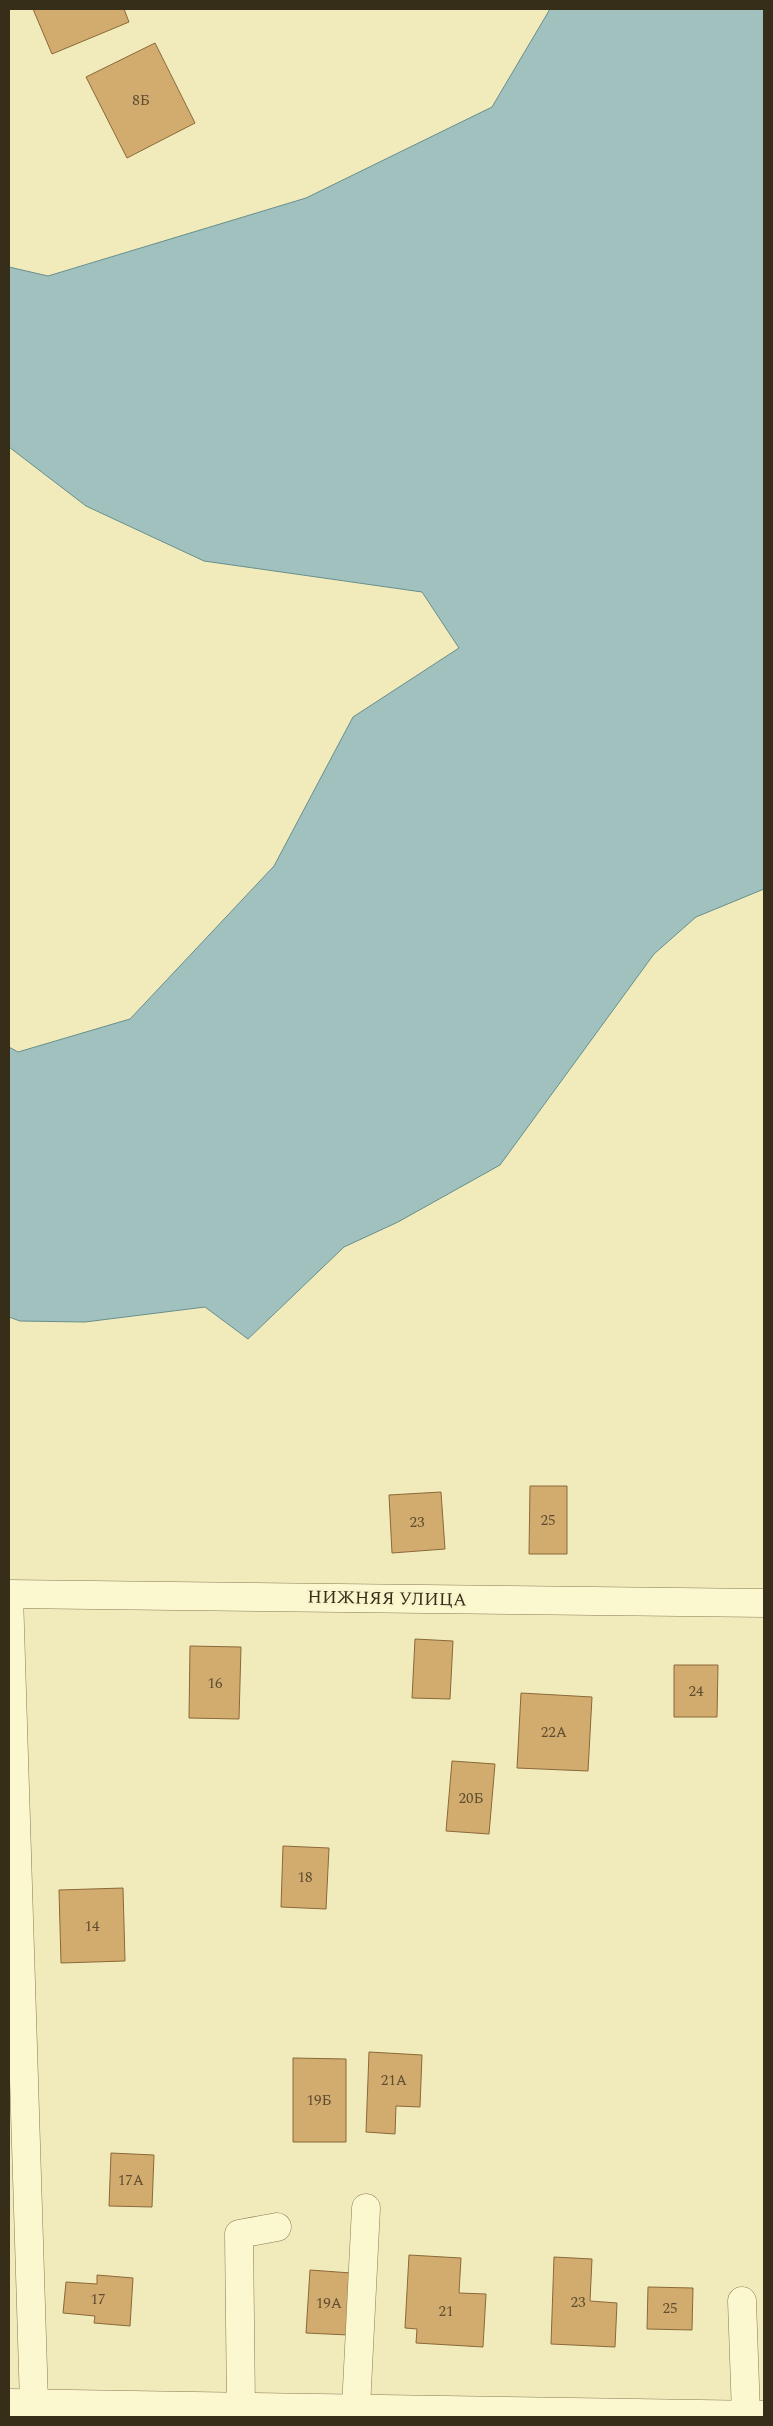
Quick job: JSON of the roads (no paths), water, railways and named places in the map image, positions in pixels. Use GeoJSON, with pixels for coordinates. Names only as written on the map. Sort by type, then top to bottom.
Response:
{"type":"FeatureCollection","features":[{"type":"Feature","properties":{"kind":"street","name":"НИЖНЯЯ УЛИЦА"},"geometry":{"type":"LineString","coordinates":[[9,1594],[764,1603]]}},
{"type":"Feature","properties":{"kind":"street"},"geometry":{"type":"LineString","coordinates":[[9,1594],[21,2403],[755,2414],[742,2301]]}},
{"type":"Feature","properties":{"kind":"street"},"geometry":{"type":"LineString","coordinates":[[356,2408],[366,2208]]}},
{"type":"Feature","properties":{"kind":"street"},"geometry":{"type":"LineString","coordinates":[[241,2406],[238,2234],[277,2226]]}},
{"type":"Feature","properties":{"kind":"water"},"geometry":{"type":"Polygon","coordinates":[[[550,9],[764,9],[764,889],[696,917],[654,954],[500,1165],[398,1222],[344,1247],[248,1339],[205,1307],[85,1322],[20,1321],[9,1317],[9,1047],[18,1052],[130,1019],[274,866],[353,717],[459,648],[422,592],[204,561],[86,506],[9,447],[9,267],[48,276],[306,198],[492,107],[550,9]]]}}]}
